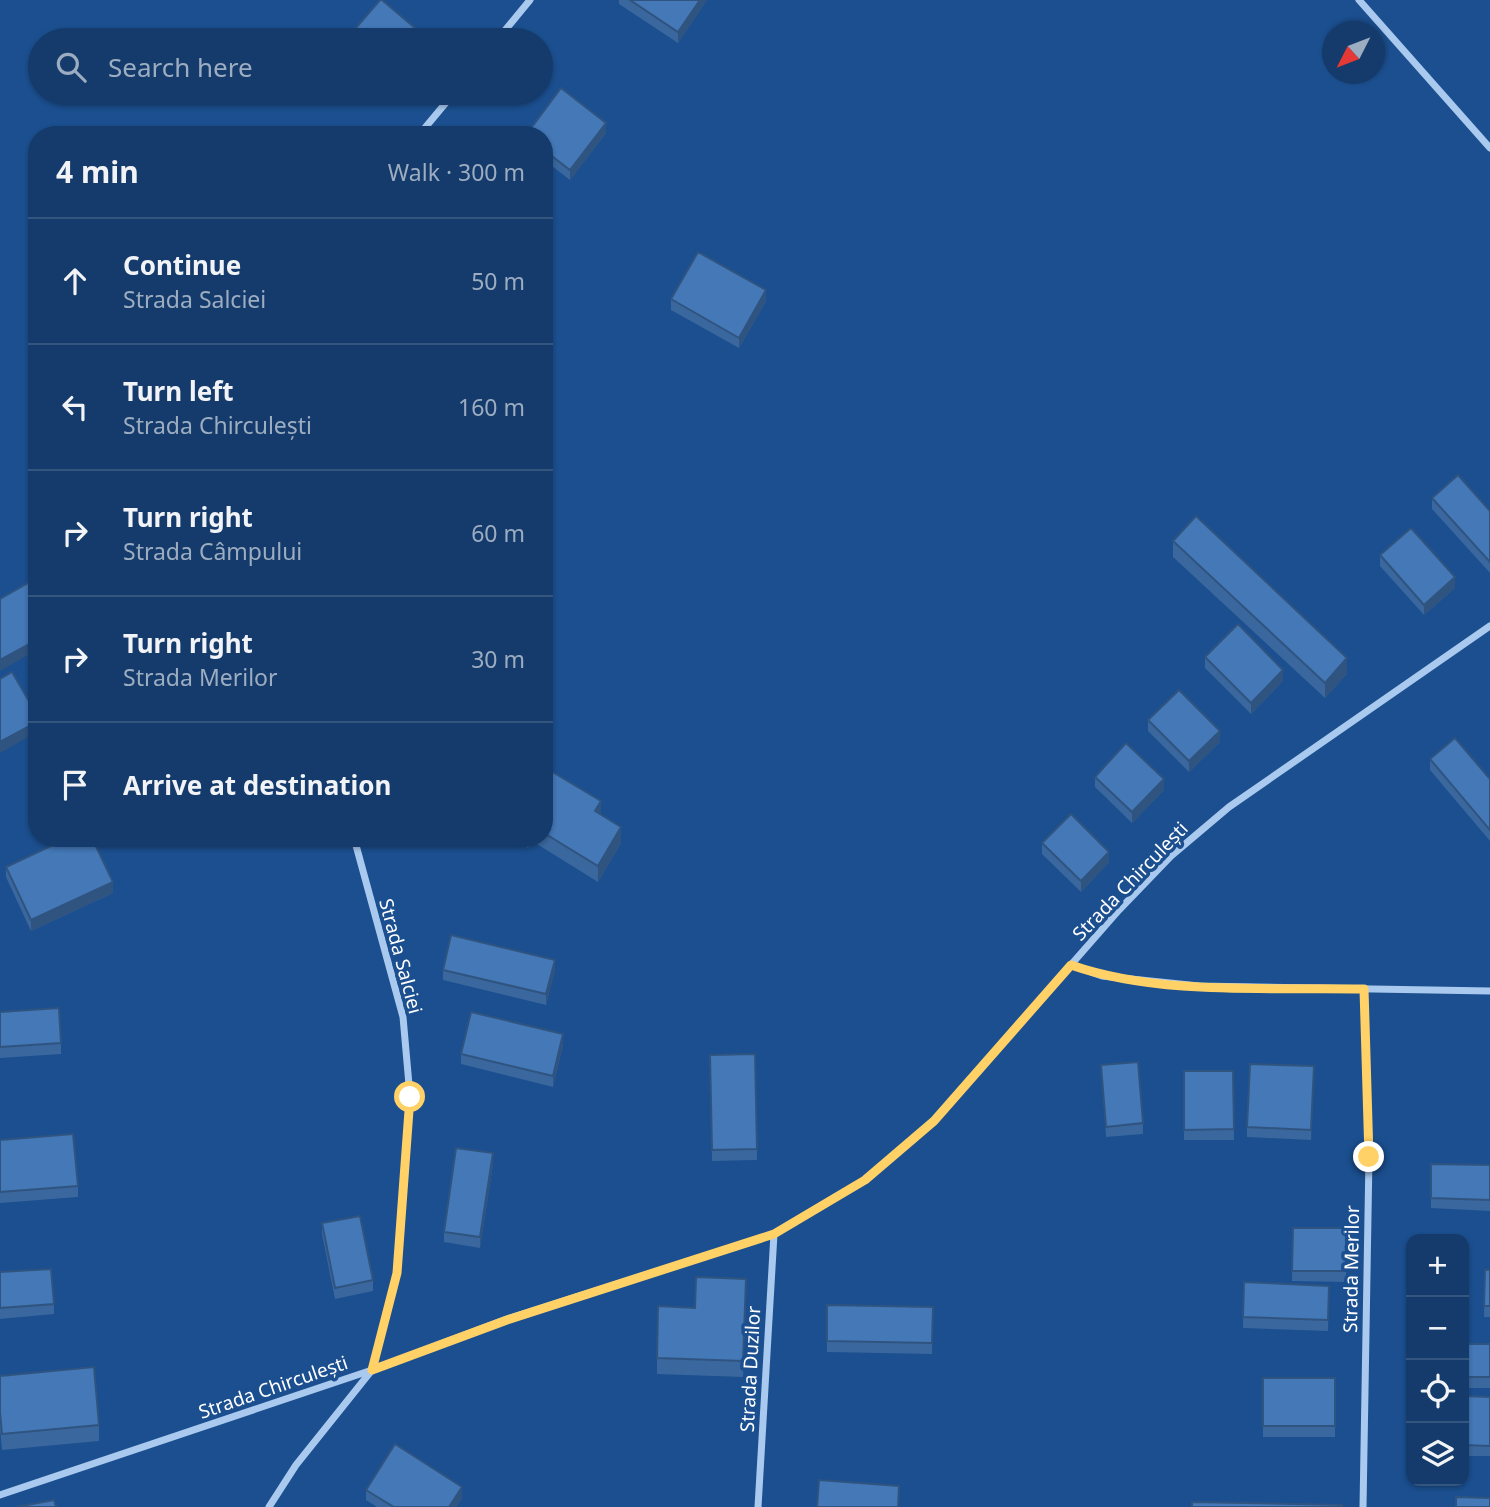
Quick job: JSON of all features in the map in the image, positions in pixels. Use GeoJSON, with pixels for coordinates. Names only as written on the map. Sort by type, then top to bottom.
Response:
{"type":"FeatureCollection","features":[{"type":"Feature","properties":{"kind":"street"},"geometry":{"type":"LineString","coordinates":[[507,28],[530,0]]}},
{"type":"Feature","properties":{"kind":"street"},"geometry":{"type":"LineString","coordinates":[[1359,0],[1490,148]]}},
{"type":"Feature","properties":{"kind":"street"},"geometry":{"type":"LineString","coordinates":[[426,126],[444,105]]}},
{"type":"Feature","properties":{"kind":"street","name":"Strada Chirculești"},"geometry":{"type":"LineString","coordinates":[[0,1495],[372,1370],[507,1320],[774,1234],[865,1180],[934,1121],[1171,856],[1229,807],[1490,626]]}},
{"type":"Feature","properties":{"kind":"street","name":"Strada Salciei"},"geometry":{"type":"LineString","coordinates":[[269,1507],[296,1465],[372,1370],[397,1273],[410,1097],[403,1017],[356,847]]}},
{"type":"Feature","properties":{"kind":"street"},"geometry":{"type":"LineString","coordinates":[[1071,965],[1102,976],[1199,986],[1490,991]]}},
{"type":"Feature","properties":{"kind":"street","name":"Strada Merilor"},"geometry":{"type":"LineString","coordinates":[[1363,1507],[1369,1157],[1364,989]]}},
{"type":"Feature","properties":{"kind":"street","name":"Strada Duzilor"},"geometry":{"type":"LineString","coordinates":[[758,1507],[774,1234]]}},
{"type":"Feature","properties":{"kind":"building"},"geometry":{"type":"Polygon","coordinates":[[[382,0],[415,28],[356,28],[382,0]]]}},
{"type":"Feature","properties":{"kind":"building"},"geometry":{"type":"Polygon","coordinates":[[[630,0],[700,0],[678,32],[630,0]]]}},
{"type":"Feature","properties":{"kind":"building"},"geometry":{"type":"Polygon","coordinates":[[[561,88],[606,123],[570,170],[553,157],[553,126],[533,126],[548,105],[553,105],[553,99],[561,88]]]}},
{"type":"Feature","properties":{"kind":"building"},"geometry":{"type":"Polygon","coordinates":[[[698,252],[766,290],[739,338],[671,299],[698,252]]]}},
{"type":"Feature","properties":{"kind":"building"},"geometry":{"type":"Polygon","coordinates":[[[1458,475],[1490,511],[1490,562],[1432,498],[1458,475]]]}},
{"type":"Feature","properties":{"kind":"building"},"geometry":{"type":"Polygon","coordinates":[[[1196,516],[1347,658],[1325,683],[1173,541],[1196,516]]]}},
{"type":"Feature","properties":{"kind":"building"},"geometry":{"type":"Polygon","coordinates":[[[1411,528],[1455,577],[1424,605],[1380,555],[1411,528]]]}},
{"type":"Feature","properties":{"kind":"building"},"geometry":{"type":"Polygon","coordinates":[[[28,583],[28,645],[0,660],[0,599],[28,583]]]}},
{"type":"Feature","properties":{"kind":"building"},"geometry":{"type":"Polygon","coordinates":[[[1238,624],[1283,670],[1251,703],[1205,657],[1238,624]]]}},
{"type":"Feature","properties":{"kind":"building"},"geometry":{"type":"Polygon","coordinates":[[[12,672],[28,700],[28,727],[0,742],[0,679],[12,672]]]}},
{"type":"Feature","properties":{"kind":"building"},"geometry":{"type":"Polygon","coordinates":[[[1179,690],[1220,731],[1189,761],[1148,720],[1179,690]]]}},
{"type":"Feature","properties":{"kind":"building"},"geometry":{"type":"Polygon","coordinates":[[[1455,738],[1490,779],[1490,830],[1430,759],[1455,738]]]}},
{"type":"Feature","properties":{"kind":"building"},"geometry":{"type":"Polygon","coordinates":[[[1126,743],[1164,779],[1132,812],[1095,777],[1126,743]]]}},
{"type":"Feature","properties":{"kind":"building"},"geometry":{"type":"Polygon","coordinates":[[[553,772],[601,801],[595,811],[621,827],[598,866],[553,838],[553,772]]]}},
{"type":"Feature","properties":{"kind":"building"},"geometry":{"type":"Polygon","coordinates":[[[1071,814],[1109,852],[1081,881],[1042,843],[1071,814]]]}},
{"type":"Feature","properties":{"kind":"building"},"geometry":{"type":"Polygon","coordinates":[[[49,847],[96,847],[113,882],[31,920],[6,867],[49,847]]]}},
{"type":"Feature","properties":{"kind":"building"},"geometry":{"type":"Polygon","coordinates":[[[451,935],[555,960],[546,994],[443,970],[451,935]]]}},
{"type":"Feature","properties":{"kind":"building"},"geometry":{"type":"Polygon","coordinates":[[[59,1008],[61,1043],[0,1047],[0,1012],[59,1008]]]}},
{"type":"Feature","properties":{"kind":"building"},"geometry":{"type":"Polygon","coordinates":[[[471,1012],[563,1034],[553,1076],[461,1054],[471,1012]]]}},
{"type":"Feature","properties":{"kind":"building"},"geometry":{"type":"Polygon","coordinates":[[[755,1054],[757,1149],[712,1150],[710,1055],[755,1054]]]}},
{"type":"Feature","properties":{"kind":"building"},"geometry":{"type":"Polygon","coordinates":[[[1138,1062],[1143,1123],[1106,1127],[1101,1065],[1138,1062]]]}},
{"type":"Feature","properties":{"kind":"building"},"geometry":{"type":"Polygon","coordinates":[[[1250,1064],[1314,1066],[1311,1130],[1247,1127],[1250,1064]]]}},
{"type":"Feature","properties":{"kind":"building"},"geometry":{"type":"Polygon","coordinates":[[[1184,1071],[1233,1071],[1234,1129],[1184,1130],[1184,1071]]]}},
{"type":"Feature","properties":{"kind":"building"},"geometry":{"type":"Polygon","coordinates":[[[73,1134],[78,1186],[0,1192],[0,1140],[73,1134]]]}},
{"type":"Feature","properties":{"kind":"building"},"geometry":{"type":"Polygon","coordinates":[[[456,1148],[493,1153],[480,1237],[444,1232],[456,1148]]]}},
{"type":"Feature","properties":{"kind":"building"},"geometry":{"type":"Polygon","coordinates":[[[1431,1164],[1490,1165],[1490,1200],[1431,1198],[1431,1164]]]}},
{"type":"Feature","properties":{"kind":"building"},"geometry":{"type":"Polygon","coordinates":[[[360,1216],[373,1280],[335,1288],[322,1223],[360,1216]]]}},
{"type":"Feature","properties":{"kind":"building"},"geometry":{"type":"Polygon","coordinates":[[[1293,1228],[1346,1228],[1346,1271],[1292,1271],[1293,1228]]]}},
{"type":"Feature","properties":{"kind":"building"},"geometry":{"type":"Polygon","coordinates":[[[51,1269],[54,1304],[0,1308],[0,1272],[51,1269]]]}},
{"type":"Feature","properties":{"kind":"building"},"geometry":{"type":"Polygon","coordinates":[[[1485,1270],[1490,1270],[1490,1306],[1484,1306],[1485,1270]]]}},
{"type":"Feature","properties":{"kind":"building"},"geometry":{"type":"Polygon","coordinates":[[[696,1277],[746,1279],[743,1361],[657,1358],[658,1306],[695,1308],[696,1277]]]}},
{"type":"Feature","properties":{"kind":"building"},"geometry":{"type":"Polygon","coordinates":[[[1244,1282],[1329,1286],[1328,1320],[1243,1317],[1244,1282]]]}},
{"type":"Feature","properties":{"kind":"building"},"geometry":{"type":"Polygon","coordinates":[[[827,1305],[933,1307],[932,1343],[827,1341],[827,1305]]]}},
{"type":"Feature","properties":{"kind":"building"},"geometry":{"type":"Polygon","coordinates":[[[1469,1344],[1490,1344],[1490,1377],[1469,1377],[1469,1344]]]}},
{"type":"Feature","properties":{"kind":"building"},"geometry":{"type":"Polygon","coordinates":[[[94,1367],[99,1425],[2,1434],[0,1376],[94,1367]]]}},
{"type":"Feature","properties":{"kind":"building"},"geometry":{"type":"Polygon","coordinates":[[[1263,1378],[1335,1378],[1335,1426],[1263,1426],[1263,1378]]]}},
{"type":"Feature","properties":{"kind":"building"},"geometry":{"type":"Polygon","coordinates":[[[1469,1396],[1490,1397],[1490,1446],[1469,1445],[1469,1396]]]}},
{"type":"Feature","properties":{"kind":"building"},"geometry":{"type":"Polygon","coordinates":[[[395,1444],[462,1487],[449,1507],[394,1507],[366,1490],[395,1444]]]}},
{"type":"Feature","properties":{"kind":"building"},"geometry":{"type":"Polygon","coordinates":[[[819,1480],[899,1486],[898,1507],[817,1507],[819,1480]]]}},
{"type":"Feature","properties":{"kind":"building"},"geometry":{"type":"Polygon","coordinates":[[[1456,1497],[1490,1498],[1490,1507],[1456,1507],[1456,1497]]]}},
{"type":"Feature","properties":{"kind":"building"},"geometry":{"type":"Polygon","coordinates":[[[54,1500],[56,1507],[16,1507],[54,1500]]]}},
{"type":"Feature","properties":{"kind":"building"},"geometry":{"type":"Polygon","coordinates":[[[1192,1502],[1342,1505],[1342,1507],[1192,1507],[1192,1502]]]}},
{"type":"Feature","properties":{"kind":"route"},"geometry":{"type":"LineString","coordinates":[[410,1097],[397,1273],[372,1370],[507,1320],[774,1234],[865,1180],[934,1121],[1071,965],[1102,976],[1199,986],[1364,989],[1369,1157]]}}]}
